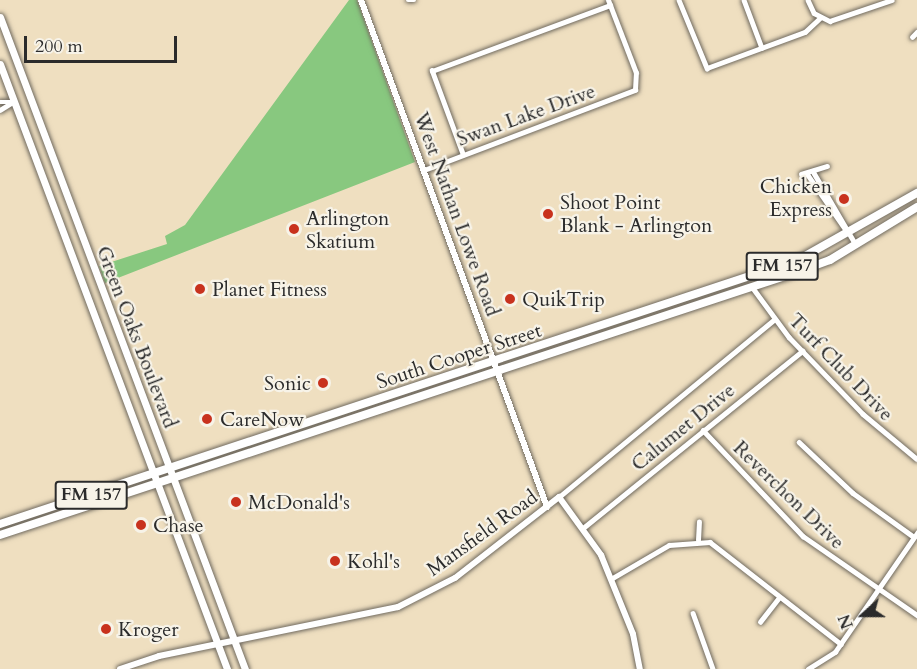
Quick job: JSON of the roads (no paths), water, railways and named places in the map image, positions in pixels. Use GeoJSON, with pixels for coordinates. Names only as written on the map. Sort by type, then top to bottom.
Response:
{"type":"FeatureCollection","features":[{"type":"Feature","properties":{"kind":"main road","name":"Green Oaks Boulevard"},"geometry":{"type":"LineString","coordinates":[[0,17],[27,96],[171,480],[245,669]]}},
{"type":"Feature","properties":{"kind":"main road"},"geometry":{"type":"LineString","coordinates":[[0,64],[227,669]]}},
{"type":"Feature","properties":{"kind":"main road"},"geometry":{"type":"LineString","coordinates":[[13,102],[27,96]]}},
{"type":"Feature","properties":{"kind":"main road","name":"South Cooper Street"},"geometry":{"type":"LineString","coordinates":[[0,524],[798,260],[850,235],[917,194]]}},
{"type":"Feature","properties":{"kind":"main road","name":"South Cooper Street"},"geometry":{"type":"LineString","coordinates":[[0,536],[753,288],[855,245],[917,207]]}},
{"type":"Feature","properties":{"kind":"main road"},"geometry":{"type":"LineString","coordinates":[[632,316],[636,327]]}},
{"type":"Feature","properties":{"kind":"main road"},"geometry":{"type":"LineString","coordinates":[[107,351],[122,345]]}},
{"type":"Feature","properties":{"kind":"main road"},"geometry":{"type":"LineString","coordinates":[[29,515],[32,525]]}},
{"type":"Feature","properties":{"kind":"street","name":"West Nathan Lowe Road"},"geometry":{"type":"LineString","coordinates":[[361,0],[547,507]]}},
{"type":"Feature","properties":{"kind":"street"},"geometry":{"type":"LineString","coordinates":[[408,0],[414,0]]}},
{"type":"Feature","properties":{"kind":"street"},"geometry":{"type":"LineString","coordinates":[[679,0],[703,65],[711,67],[804,32],[820,18]]}},
{"type":"Feature","properties":{"kind":"street"},"geometry":{"type":"LineString","coordinates":[[744,0],[762,48]]}},
{"type":"Feature","properties":{"kind":"street"},"geometry":{"type":"LineString","coordinates":[[808,0],[820,18],[836,21],[892,0]]}},
{"type":"Feature","properties":{"kind":"street","name":"Swan Lake Drive"},"geometry":{"type":"LineString","coordinates":[[424,170],[638,87],[609,2]]}},
{"type":"Feature","properties":{"kind":"street"},"geometry":{"type":"LineString","coordinates":[[463,155],[432,71],[609,2]]}},
{"type":"Feature","properties":{"kind":"street"},"geometry":{"type":"LineString","coordinates":[[917,32],[912,37],[917,36]]}},
{"type":"Feature","properties":{"kind":"street"},"geometry":{"type":"LineString","coordinates":[[0,102],[13,102]]}},
{"type":"Feature","properties":{"kind":"street"},"geometry":{"type":"LineString","coordinates":[[0,110],[13,102]]}},
{"type":"Feature","properties":{"kind":"street"},"geometry":{"type":"LineString","coordinates":[[801,174],[808,175],[827,166]]}},
{"type":"Feature","properties":{"kind":"street"},"geometry":{"type":"LineString","coordinates":[[814,173],[855,245]]}},
{"type":"Feature","properties":{"kind":"street"},"geometry":{"type":"LineString","coordinates":[[808,175],[850,235]]}},
{"type":"Feature","properties":{"kind":"street","name":"Turf Club Drive"},"geometry":{"type":"LineString","coordinates":[[753,288],[774,320],[802,351],[917,459]]}},
{"type":"Feature","properties":{"kind":"street","name":"Mansfield Road"},"geometry":{"type":"LineString","coordinates":[[120,669],[218,645],[398,607],[455,578],[547,507],[774,320]]}},
{"type":"Feature","properties":{"kind":"street","name":"Calumet Drive"},"geometry":{"type":"LineString","coordinates":[[583,528],[802,351]]}},
{"type":"Feature","properties":{"kind":"street","name":"Reverchon Drive"},"geometry":{"type":"LineString","coordinates":[[704,430],[803,536],[917,615]]}},
{"type":"Feature","properties":{"kind":"street"},"geometry":{"type":"LineString","coordinates":[[800,442],[853,493],[916,535],[841,644],[808,669]]}},
{"type":"Feature","properties":{"kind":"street"},"geometry":{"type":"LineString","coordinates":[[559,497],[583,528],[611,579],[640,669]]}},
{"type":"Feature","properties":{"kind":"street"},"geometry":{"type":"LineString","coordinates":[[698,540],[699,522]]}},
{"type":"Feature","properties":{"kind":"street"},"geometry":{"type":"LineString","coordinates":[[611,579],[669,545],[698,540],[723,549],[779,598],[841,644]]}},
{"type":"Feature","properties":{"kind":"street"},"geometry":{"type":"LineString","coordinates":[[760,622],[779,598]]}},
{"type":"Feature","properties":{"kind":"street"},"geometry":{"type":"LineString","coordinates":[[693,613],[712,669]]}},
{"type":"Feature","properties":{"kind":"place","name":"Chicken Express"},"geometry":{"type":"Point","coordinates":[844,199]}},
{"type":"Feature","properties":{"kind":"place","name":"Shoot Point Blank - Arlington"},"geometry":{"type":"Point","coordinates":[548,214]}},
{"type":"Feature","properties":{"kind":"place","name":"Arlington Skatium"},"geometry":{"type":"Point","coordinates":[294,229]}},
{"type":"Feature","properties":{"kind":"place","name":"Planet Fitness"},"geometry":{"type":"Point","coordinates":[200,289]}},
{"type":"Feature","properties":{"kind":"place","name":"QuikTrip"},"geometry":{"type":"Point","coordinates":[510,299]}},
{"type":"Feature","properties":{"kind":"place","name":"Sonic"},"geometry":{"type":"Point","coordinates":[323,383]}},
{"type":"Feature","properties":{"kind":"place","name":"CareNow"},"geometry":{"type":"Point","coordinates":[207,419]}},
{"type":"Feature","properties":{"kind":"place","name":"McDonald's"},"geometry":{"type":"Point","coordinates":[236,502]}},
{"type":"Feature","properties":{"kind":"place","name":"Chase"},"geometry":{"type":"Point","coordinates":[141,525]}},
{"type":"Feature","properties":{"kind":"place","name":"Kohl's"},"geometry":{"type":"Point","coordinates":[335,561]}},
{"type":"Feature","properties":{"kind":"place","name":"Kroger"},"geometry":{"type":"Point","coordinates":[106,629]}}]}
